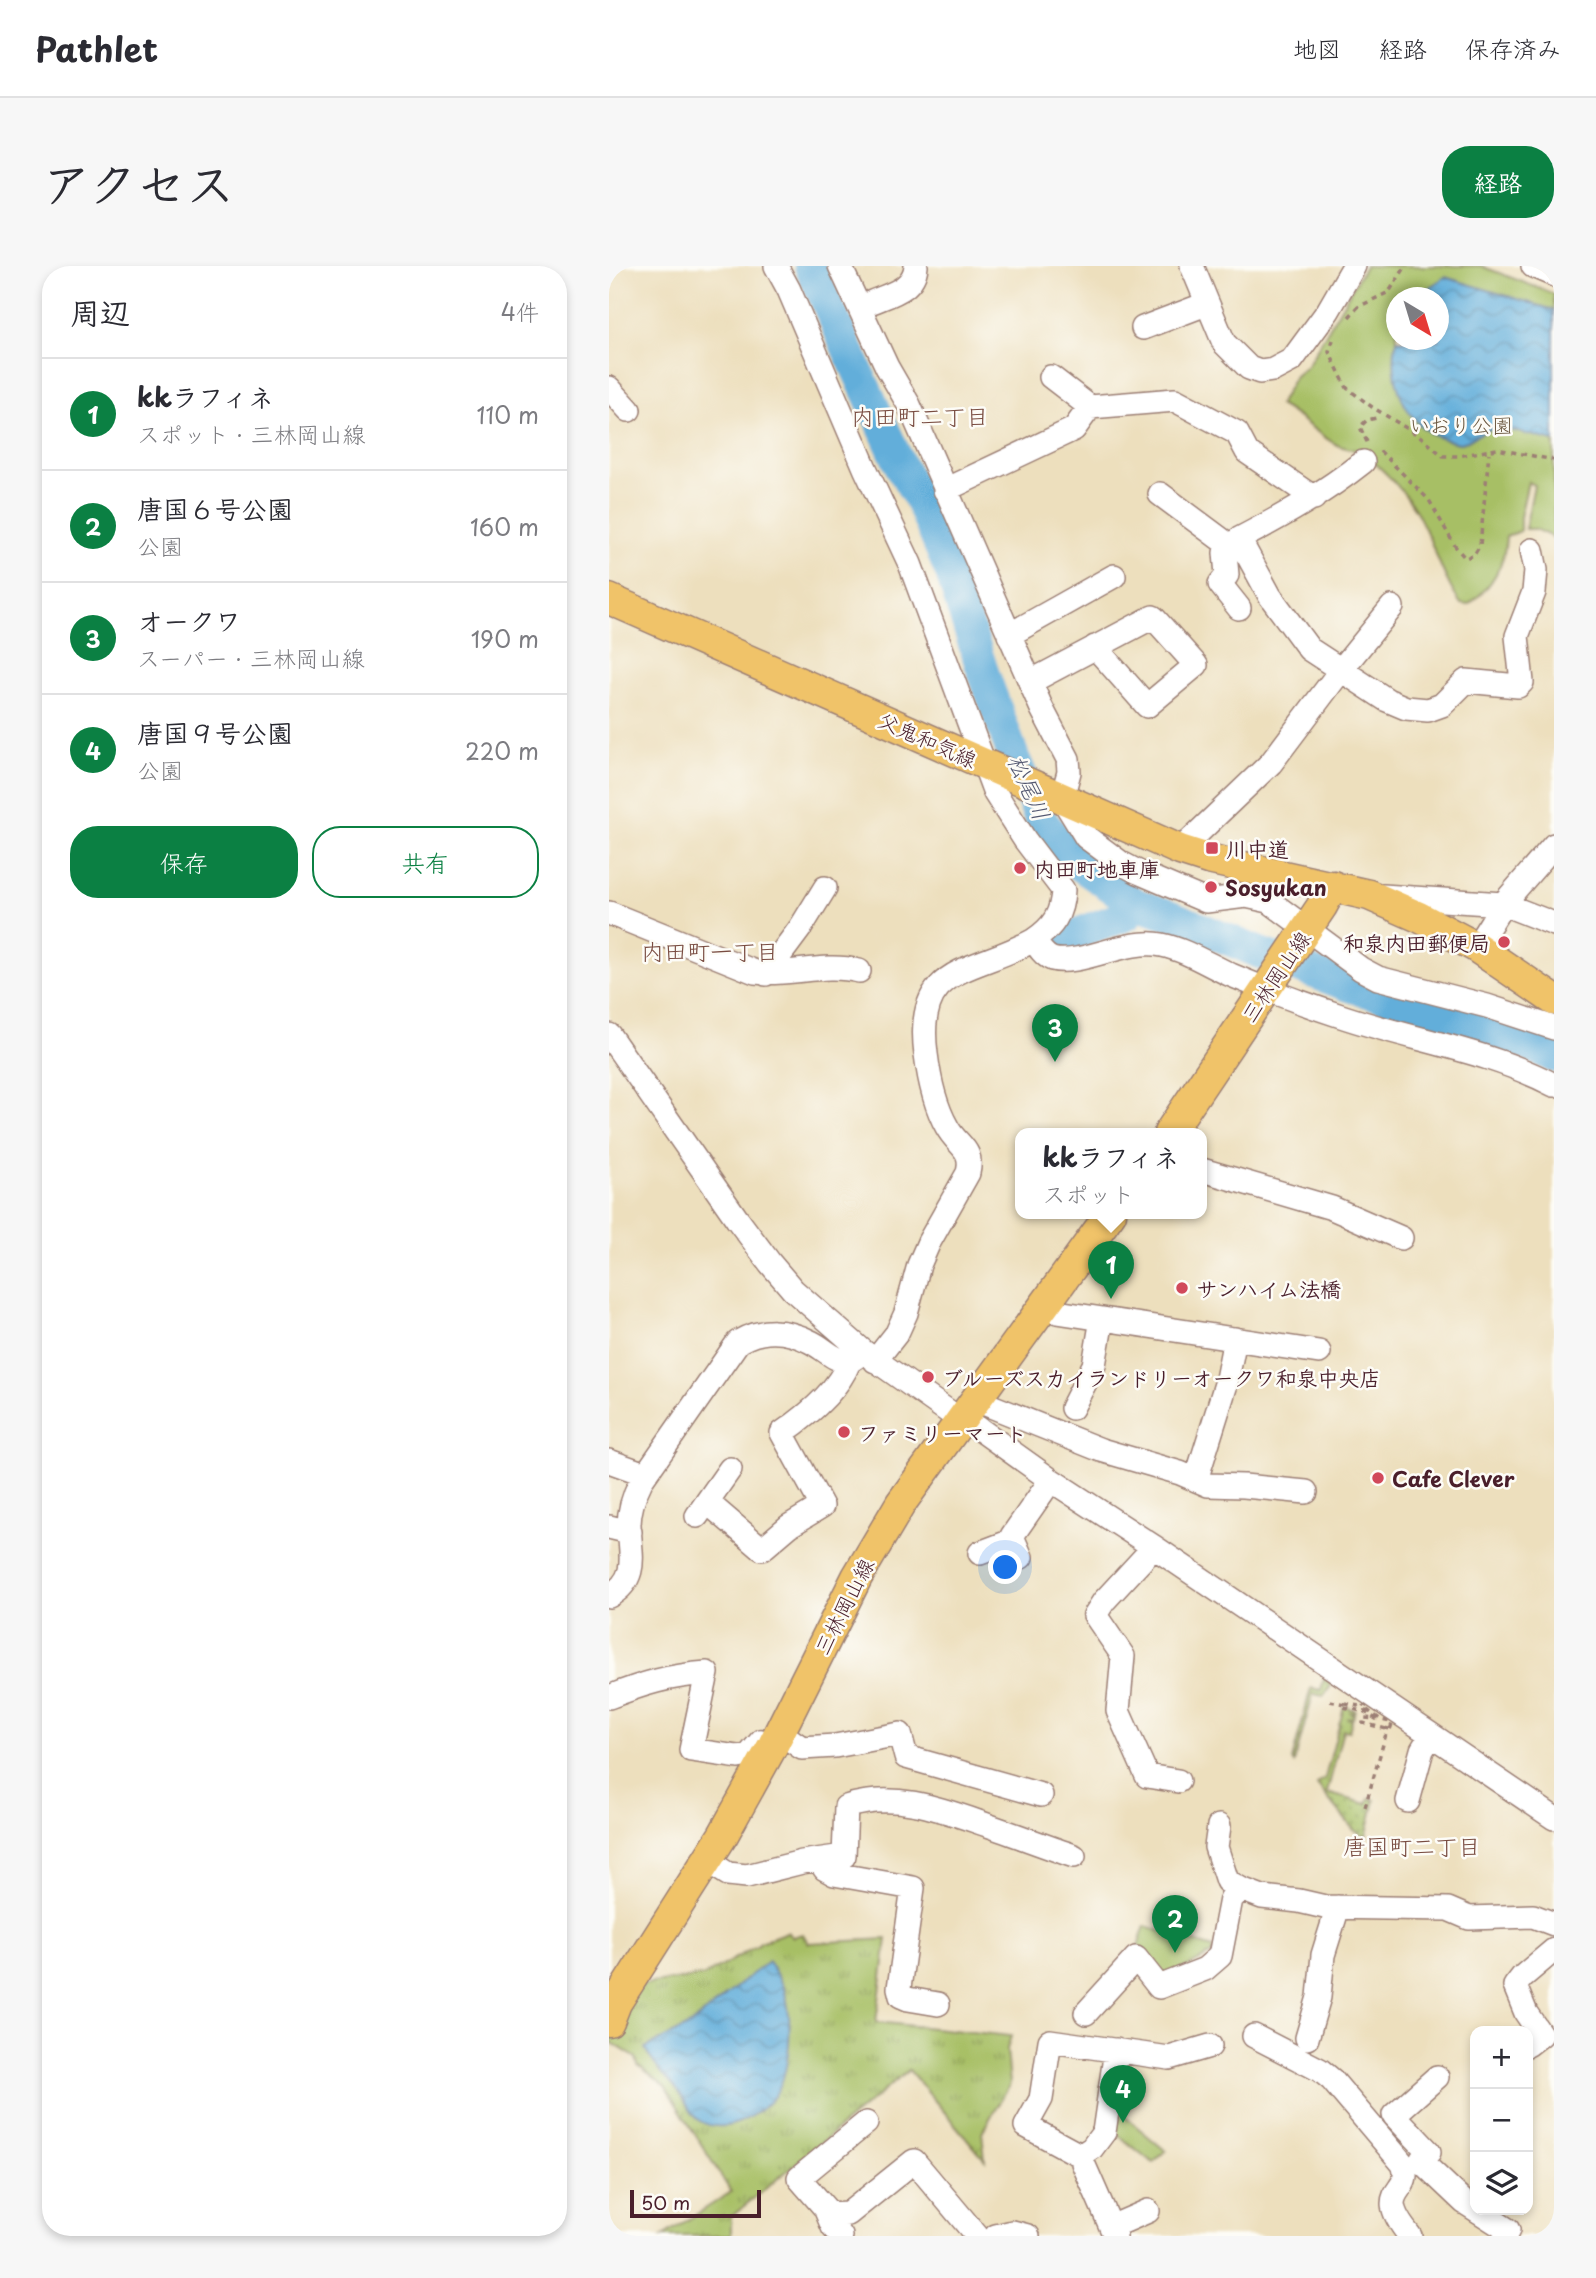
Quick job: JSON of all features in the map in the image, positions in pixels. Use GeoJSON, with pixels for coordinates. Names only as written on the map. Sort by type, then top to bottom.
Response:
{"type":"FeatureCollection","features":[{"type":"Feature","properties":{"kind":"main road","name":"父鬼和気線"},"geometry":{"type":"LineString","coordinates":[[609,599],[1180,850],[1208,859],[1333,886]]}},
{"type":"Feature","properties":{"kind":"main road","name":"三林岡山線"},"geometry":{"type":"LineString","coordinates":[[1172,1128],[1333,886]]}},
{"type":"Feature","properties":{"kind":"main road"},"geometry":{"type":"LineString","coordinates":[[1333,886],[1369,895],[1419,917],[1476,947],[1554,1000]]}},
{"type":"Feature","properties":{"kind":"main road","name":"三林岡山線"},"geometry":{"type":"LineString","coordinates":[[609,2021],[616,2003],[706,1860],[776,1739],[875,1545],[901,1503],[1107,1219]]}},
{"type":"Feature","properties":{"kind":"street"},"geometry":{"type":"LineString","coordinates":[[730,1469],[702,1509],[753,1552],[762,1549],[789,1526],[822,1506],[782,1433],[798,1422],[862,1358],[897,1333],[906,1313],[919,1265],[968,1172],[970,1163],[969,1154],[947,1128],[939,1110],[927,1063],[923,1031],[927,1003],[937,988],[954,974],[1034,940],[1046,932],[1057,918],[1063,890],[995,793],[991,767],[910,564],[776,266]]}},
{"type":"Feature","properties":{"kind":"street"},"geometry":{"type":"LineString","coordinates":[[841,266],[872,302],[880,350]]}},
{"type":"Feature","properties":{"kind":"street"},"geometry":{"type":"LineString","coordinates":[[841,266],[909,405],[1030,682],[1069,759],[1069,772],[1057,796],[1086,837],[1121,863],[1206,901],[1246,896],[1269,901],[1361,970],[1378,978],[1487,1006],[1554,1028]]}},
{"type":"Feature","properties":{"kind":"street"},"geometry":{"type":"LineString","coordinates":[[872,302],[910,284],[915,277],[916,266]]}},
{"type":"Feature","properties":{"kind":"street"},"geometry":{"type":"LineString","coordinates":[[1192,266],[1224,343],[1248,368],[1260,372],[1273,370],[1292,360],[1328,311],[1354,266]]}},
{"type":"Feature","properties":{"kind":"street"},"geometry":{"type":"LineString","coordinates":[[1533,266],[1554,275]]}},
{"type":"Feature","properties":{"kind":"street"},"geometry":{"type":"LineString","coordinates":[[1143,328],[1206,304]]}},
{"type":"Feature","properties":{"kind":"street"},"geometry":{"type":"LineString","coordinates":[[1051,377],[1090,407],[1175,400],[1237,433],[1247,452],[1314,498]]}},
{"type":"Feature","properties":{"kind":"street"},"geometry":{"type":"LineString","coordinates":[[609,388],[628,410]]}},
{"type":"Feature","properties":{"kind":"street"},"geometry":{"type":"LineString","coordinates":[[945,490],[1074,429],[1090,407]]}},
{"type":"Feature","properties":{"kind":"street"},"geometry":{"type":"LineString","coordinates":[[1238,547],[1239,539],[1335,485],[1363,461]]}},
{"type":"Feature","properties":{"kind":"street"},"geometry":{"type":"LineString","coordinates":[[1160,494],[1238,547],[1309,649],[1387,700],[1406,708],[1428,710],[1442,705],[1454,690],[1466,681],[1518,686],[1522,682],[1517,636],[1534,592],[1536,570],[1532,550]]}},
{"type":"Feature","properties":{"kind":"street"},"geometry":{"type":"LineString","coordinates":[[1238,547],[1225,553],[1227,575],[1220,584],[1239,608]]}},
{"type":"Feature","properties":{"kind":"street"},"geometry":{"type":"LineString","coordinates":[[1009,635],[1114,576]]}},
{"type":"Feature","properties":{"kind":"street"},"geometry":{"type":"LineString","coordinates":[[1180,850],[1271,763],[1392,607]]}},
{"type":"Feature","properties":{"kind":"street"},"geometry":{"type":"LineString","coordinates":[[1030,682],[1095,647]]}},
{"type":"Feature","properties":{"kind":"street"},"geometry":{"type":"LineString","coordinates":[[1476,947],[1503,904],[1554,845]]}},
{"type":"Feature","properties":{"kind":"street"},"geometry":{"type":"LineString","coordinates":[[766,974],[801,927],[825,888]]}},
{"type":"Feature","properties":{"kind":"street"},"geometry":{"type":"LineString","coordinates":[[1369,895],[1503,904],[1554,923]]}},
{"type":"Feature","properties":{"kind":"street"},"geometry":{"type":"LineString","coordinates":[[609,913],[755,972],[766,974],[830,966],[859,971]]}},
{"type":"Feature","properties":{"kind":"street"},"geometry":{"type":"LineString","coordinates":[[1034,940],[1050,958],[1064,961],[1126,946],[1161,944],[1343,1017],[1474,1052],[1554,1085]]}},
{"type":"Feature","properties":{"kind":"street"},"geometry":{"type":"LineString","coordinates":[[609,1035],[770,1263],[793,1290],[862,1358],[969,1409],[1208,1485],[1306,1492]]}},
{"type":"Feature","properties":{"kind":"street"},"geometry":{"type":"LineString","coordinates":[[1207,1171],[1332,1208],[1401,1238]]}},
{"type":"Feature","properties":{"kind":"street"},"geometry":{"type":"LineString","coordinates":[[1046,1304],[1057,1312],[1319,1352]]}},
{"type":"Feature","properties":{"kind":"street"},"geometry":{"type":"LineString","coordinates":[[1072,1408],[1094,1365],[1102,1319]]}},
{"type":"Feature","properties":{"kind":"street"},"geometry":{"type":"LineString","coordinates":[[609,1596],[624,1584],[629,1573],[633,1553],[619,1530],[629,1525],[632,1501],[645,1474],[738,1342],[749,1335],[769,1331],[781,1332],[809,1341],[834,1358],[862,1358]]}},
{"type":"Feature","properties":{"kind":"street"},"geometry":{"type":"LineString","coordinates":[[1196,1480],[1226,1384],[1235,1339]]}},
{"type":"Feature","properties":{"kind":"street"},"geometry":{"type":"LineString","coordinates":[[969,1409],[1051,1480],[1554,1818]]}},
{"type":"Feature","properties":{"kind":"street"},"geometry":{"type":"LineString","coordinates":[[609,1461],[645,1474]]}},
{"type":"Feature","properties":{"kind":"street"},"geometry":{"type":"LineString","coordinates":[[980,1553],[1017,1549],[1013,1536],[1051,1480]]}},
{"type":"Feature","properties":{"kind":"street"},"geometry":{"type":"LineString","coordinates":[[1154,1547],[1104,1601],[1087,1615],[1123,1656],[1111,1699],[1118,1711],[1142,1782],[1178,1781]]}},
{"type":"Feature","properties":{"kind":"street"},"geometry":{"type":"LineString","coordinates":[[609,1697],[649,1681],[707,1673],[691,1750],[738,1757],[749,1755],[761,1741],[776,1739],[802,1748],[835,1746],[900,1734],[906,1757],[1041,1795]]}},
{"type":"Feature","properties":{"kind":"street"},"geometry":{"type":"LineString","coordinates":[[1408,1801],[1422,1750],[1431,1735]]}},
{"type":"Feature","properties":{"kind":"street"},"geometry":{"type":"LineString","coordinates":[[706,1860],[728,1874],[747,1876],[802,1862],[844,1856],[846,1807],[873,1801],[935,1807],[1074,1856]]}},
{"type":"Feature","properties":{"kind":"street"},"geometry":{"type":"LineString","coordinates":[[1219,1826],[1216,1847],[1227,1881],[1262,1897],[1338,1907],[1448,1909],[1469,1918],[1533,1916],[1554,1924]]}},
{"type":"Feature","properties":{"kind":"street"},"geometry":{"type":"LineString","coordinates":[[825,1859],[825,1869],[834,1874],[913,1888],[899,1988],[901,1996],[908,1999],[938,2004]]}},
{"type":"Feature","properties":{"kind":"street"},"geometry":{"type":"LineString","coordinates":[[1086,2013],[1136,1958],[1159,1987],[1205,1969],[1220,1956],[1231,1899],[1241,1889]]}},
{"type":"Feature","properties":{"kind":"street"},"geometry":{"type":"LineString","coordinates":[[1307,2038],[1319,1997],[1323,1955],[1338,1907]]}},
{"type":"Feature","properties":{"kind":"street"},"geometry":{"type":"LineString","coordinates":[[1533,2041],[1541,2035],[1526,2013],[1515,1986],[1521,1977],[1554,1950]]}},
{"type":"Feature","properties":{"kind":"street"},"geometry":{"type":"LineString","coordinates":[[1254,2036],[1326,2075],[1403,2164],[1405,2180],[1394,2193],[1392,2202],[1397,2220],[1411,2236]]}},
{"type":"Feature","properties":{"kind":"street"},"geometry":{"type":"LineString","coordinates":[[1116,2050],[1104,2132],[1092,2148],[1083,2154],[1074,2152],[1026,2126],[1041,2099],[1050,2041],[1116,2050],[1169,2058],[1199,2054]]}},
{"type":"Feature","properties":{"kind":"street"},"geometry":{"type":"LineString","coordinates":[[1437,2077],[1394,2115],[1429,2152],[1422,2159],[1426,2166],[1464,2203],[1508,2230],[1505,2236]]}},
{"type":"Feature","properties":{"kind":"street"},"geometry":{"type":"LineString","coordinates":[[841,2236],[825,2208],[799,2178],[866,2123]]}},
{"type":"Feature","properties":{"kind":"street"},"geometry":{"type":"LineString","coordinates":[[1083,2154],[1083,2163],[1113,2232],[1148,2211]]}},
{"type":"Feature","properties":{"kind":"street"},"geometry":{"type":"LineString","coordinates":[[828,2216],[848,2214],[914,2161],[977,2236]]}},
{"type":"Feature","properties":{"kind":"street"},"geometry":{"type":"LineString","coordinates":[[996,2236],[1013,2232],[1028,2236]]}},
{"type":"Feature","properties":{"kind":"path"},"geometry":{"type":"LineString","coordinates":[[1342,325],[1357,307],[1389,292],[1406,266]]}},
{"type":"Feature","properties":{"kind":"path"},"geometry":{"type":"LineString","coordinates":[[1335,334],[1329,352],[1347,388],[1372,407],[1411,430],[1443,456],[1497,449],[1554,460]]}},
{"type":"Feature","properties":{"kind":"path"},"geometry":{"type":"LineString","coordinates":[[1377,418],[1367,420],[1360,427],[1366,441],[1377,448],[1429,500],[1455,546],[1465,558],[1474,555],[1479,545],[1489,453]]}},
{"type":"Feature","properties":{"kind":"path"},"geometry":{"type":"LineString","coordinates":[[1365,1807],[1388,1725]]}},
{"type":"Feature","properties":{"kind":"green space","name":"いおり公園"},"geometry":{"type":"Polygon","coordinates":[[[1365,266],[1481,266],[1554,294],[1554,538],[1535,529],[1525,529],[1534,485],[1528,482],[1520,517],[1520,531],[1506,537],[1500,566],[1490,583],[1468,605],[1461,604],[1447,581],[1421,520],[1396,484],[1364,455],[1337,445],[1279,405],[1295,376],[1307,366],[1365,266]]]}},
{"type":"Feature","properties":{"kind":"green space"},"geometry":{"type":"Polygon","coordinates":[[[1324,1678],[1332,1684],[1324,1696],[1313,1694],[1294,1763],[1292,1760],[1311,1688],[1321,1690],[1324,1678]]]}},
{"type":"Feature","properties":{"kind":"green space"},"geometry":{"type":"Polygon","coordinates":[[[1344,1707],[1355,1710],[1354,1713],[1349,1712],[1354,1715],[1353,1718],[1347,1717],[1352,1720],[1349,1731],[1343,1730],[1327,1793],[1367,1804],[1369,1798],[1375,1800],[1366,1837],[1354,1830],[1317,1785],[1325,1778],[1344,1707]]]}},
{"type":"Feature","properties":{"kind":"green space"},"geometry":{"type":"Polygon","coordinates":[[[1145,1926],[1213,1948],[1212,1954],[1161,1980],[1136,1952],[1145,1926]]]}},
{"type":"Feature","properties":{"kind":"green space"},"geometry":{"type":"Polygon","coordinates":[[[787,1932],[792,1937],[803,1934],[808,1943],[887,1939],[876,2022],[1011,2036],[1007,2049],[1010,2084],[982,2132],[985,2160],[909,2070],[731,2217],[731,2236],[663,2236],[731,2192],[665,2086],[638,2065],[636,2058],[611,2042],[639,1985],[704,1976],[760,1942],[787,1932]]]}},
{"type":"Feature","properties":{"kind":"green space"},"geometry":{"type":"Polygon","coordinates":[[[1117,2097],[1135,2099],[1124,2116],[1166,2151],[1153,2163],[1112,2130],[1117,2097]]]}},
{"type":"Feature","properties":{"kind":"water"},"geometry":{"type":"Polygon","coordinates":[[[1445,277],[1554,310],[1554,441],[1491,429],[1456,443],[1430,433],[1409,412],[1397,384],[1396,350],[1449,350],[1449,287],[1430,287],[1445,277]]]}},
{"type":"Feature","properties":{"kind":"water"},"geometry":{"type":"Polygon","coordinates":[[[768,1961],[784,1989],[789,2015],[787,2061],[779,2089],[765,2106],[742,2121],[721,2126],[705,2124],[693,2115],[645,2048],[690,2025],[768,1961]]]}},
{"type":"Feature","properties":{"kind":"waterway","name":"松尾川"},"geometry":{"type":"LineString","coordinates":[[810,266],[901,467],[922,504],[951,573],[1014,758],[1041,820],[1078,864],[1136,904],[1349,986],[1464,1022],[1554,1057]]}},
{"type":"Feature","properties":{"kind":"waterway"},"geometry":{"type":"LineString","coordinates":[[1064,939],[1127,915],[1136,904]]}},
{"type":"Feature","properties":{"kind":"place","name":"川中道"},"geometry":{"type":"Point","coordinates":[1212,848]}},
{"type":"Feature","properties":{"kind":"place","name":"内田町地車庫"},"geometry":{"type":"Point","coordinates":[1020,868]}},
{"type":"Feature","properties":{"kind":"place","name":"Sosyukan"},"geometry":{"type":"Point","coordinates":[1211,887]}},
{"type":"Feature","properties":{"kind":"place","name":"和泉内田郵便局"},"geometry":{"type":"Point","coordinates":[1504,942]}},
{"type":"Feature","properties":{"kind":"place","name":"オークワ"},"geometry":{"type":"Point","coordinates":[1055,1062]}},
{"type":"Feature","properties":{"kind":"place","name":"サンハイム法橋"},"geometry":{"type":"Point","coordinates":[1182,1288]}},
{"type":"Feature","properties":{"kind":"place","name":"kkラフィネ"},"geometry":{"type":"Point","coordinates":[1111,1299]}},
{"type":"Feature","properties":{"kind":"place","name":"ブルーズスカイランドリーオークワ和泉中央店"},"geometry":{"type":"Point","coordinates":[928,1377]}},
{"type":"Feature","properties":{"kind":"place","name":"ファミリーマート"},"geometry":{"type":"Point","coordinates":[844,1432]}},
{"type":"Feature","properties":{"kind":"place","name":"Cafe Clever"},"geometry":{"type":"Point","coordinates":[1378,1478]}},
{"type":"Feature","properties":{"kind":"place","name":"唐国６号公園"},"geometry":{"type":"Point","coordinates":[1175,1953]}},
{"type":"Feature","properties":{"kind":"place","name":"唐国９号公園"},"geometry":{"type":"Point","coordinates":[1123,2123]}},
{"type":"Feature","properties":{"kind":"district","name":"内田町二丁目"},"geometry":{"type":"Point","coordinates":[920,415]}},
{"type":"Feature","properties":{"kind":"district","name":"内田町一丁目"},"geometry":{"type":"Point","coordinates":[710,950]}},
{"type":"Feature","properties":{"kind":"district","name":"唐国町二丁目"},"geometry":{"type":"Point","coordinates":[1412,1845]}}]}
